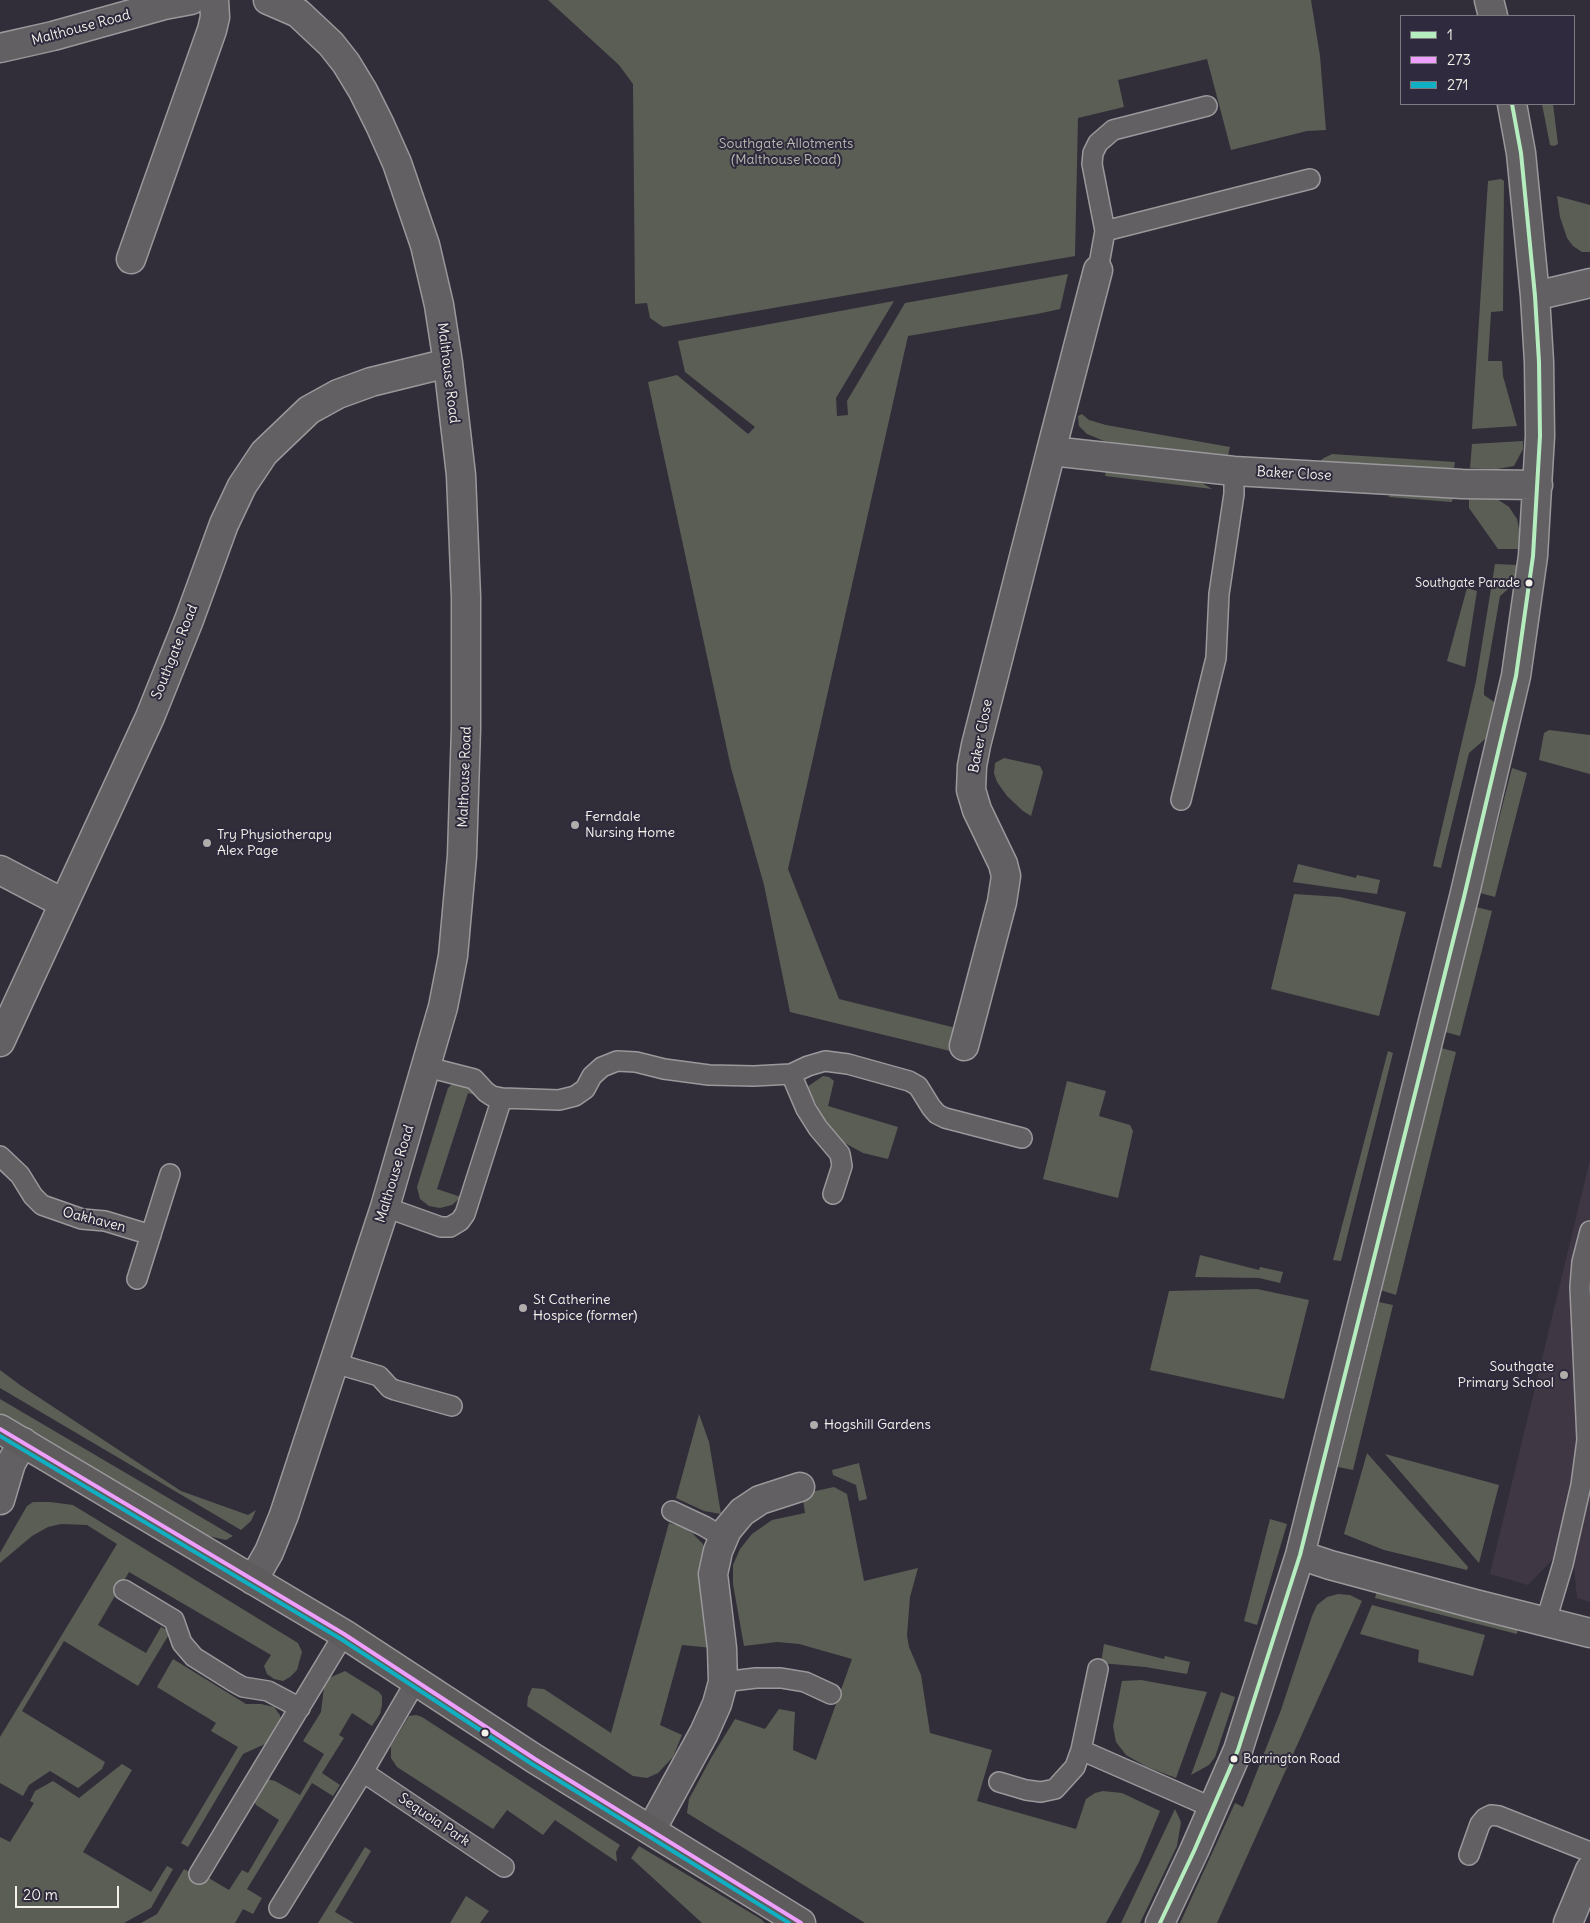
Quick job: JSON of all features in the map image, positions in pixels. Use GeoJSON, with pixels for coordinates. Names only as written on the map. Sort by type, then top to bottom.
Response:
{"type":"FeatureCollection","features":[{"type":"Feature","properties":{"kind":"main road"},"geometry":{"type":"LineString","coordinates":[[12,1436],[344,1634],[536,1759],[800,1923]]}},
{"type":"Feature","properties":{"kind":"street","name":"Malthouse Road"},"geometry":{"type":"LineString","coordinates":[[0,48],[53,36],[164,5],[191,0]]}},
{"type":"Feature","properties":{"kind":"street"},"geometry":{"type":"LineString","coordinates":[[131,259],[212,30],[215,17],[214,0]]}},
{"type":"Feature","properties":{"kind":"street","name":"Malthouse Road"},"geometry":{"type":"LineString","coordinates":[[253,1580],[265,1561],[284,1515],[385,1207],[443,1007],[453,956],[462,856],[466,728],[466,597],[461,474],[439,305],[425,245],[397,163],[359,84],[331,44],[298,13],[268,0]]}},
{"type":"Feature","properties":{"kind":"street"},"geometry":{"type":"LineString","coordinates":[[1489,0],[1493,15]]}},
{"type":"Feature","properties":{"kind":"street"},"geometry":{"type":"LineString","coordinates":[[1160,1923],[1238,1750],[1300,1555],[1435,1016],[1516,676],[1528,596],[1538,485],[1540,436],[1535,296],[1522,153],[1512,105]]}},
{"type":"Feature","properties":{"kind":"street","name":"Baker Close"},"geometry":{"type":"LineString","coordinates":[[964,1046],[1002,902],[1005,882],[1003,864],[977,810],[973,797],[972,766],[1098,270]]}},
{"type":"Feature","properties":{"kind":"street"},"geometry":{"type":"LineString","coordinates":[[1535,296],[1590,283]]}},
{"type":"Feature","properties":{"kind":"street","name":"Southgate Road"},"geometry":{"type":"LineString","coordinates":[[0,1042],[150,717],[189,620],[224,524],[242,486],[264,453],[309,410],[338,394],[371,382],[448,363]]}},
{"type":"Feature","properties":{"kind":"street","name":"Baker Close"},"geometry":{"type":"LineString","coordinates":[[1051,451],[1234,471],[1462,484],[1538,485]]}},
{"type":"Feature","properties":{"kind":"street"},"geometry":{"type":"LineString","coordinates":[[0,870],[63,903]]}},
{"type":"Feature","properties":{"kind":"street"},"geometry":{"type":"LineString","coordinates":[[0,1500],[11,1463],[12,1436]]}},
{"type":"Feature","properties":{"kind":"street"},"geometry":{"type":"LineString","coordinates":[[651,1830],[704,1733],[717,1704],[723,1682],[722,1648],[713,1574],[718,1551],[727,1530],[742,1512],[760,1500],[800,1487]]}},
{"type":"Feature","properties":{"kind":"street"},"geometry":{"type":"LineString","coordinates":[[1300,1555],[1448,1597],[1590,1633]]}},
{"type":"Feature","properties":{"kind":"street"},"geometry":{"type":"LineString","coordinates":[[1568,1923],[1590,1870]]}},
{"type":"Feature","properties":{"kind":"lane"},"geometry":{"type":"LineString","coordinates":[[1098,270],[1105,231],[1092,164],[1098,143],[1113,130],[1207,106]]}},
{"type":"Feature","properties":{"kind":"lane"},"geometry":{"type":"LineString","coordinates":[[1105,231],[1310,178]]}},
{"type":"Feature","properties":{"kind":"lane"},"geometry":{"type":"LineString","coordinates":[[1181,800],[1216,658],[1220,594],[1234,494],[1234,471]]}},
{"type":"Feature","properties":{"kind":"lane"},"geometry":{"type":"LineString","coordinates":[[427,1067],[474,1079],[492,1096],[559,1100],[575,1096],[585,1089],[592,1076],[602,1067],[617,1061],[636,1062],[709,1075],[754,1076],[792,1074],[808,1066],[825,1061],[848,1064],[909,1081],[918,1086],[937,1114],[945,1118],[1022,1138]]}},
{"type":"Feature","properties":{"kind":"lane"},"geometry":{"type":"LineString","coordinates":[[792,1074],[810,1115],[818,1128],[840,1154],[842,1166],[834,1194]]}},
{"type":"Feature","properties":{"kind":"lane"},"geometry":{"type":"LineString","coordinates":[[385,1207],[441,1227],[450,1227],[460,1221],[465,1214],[502,1098]]}},
{"type":"Feature","properties":{"kind":"lane","name":"Oakhaven"},"geometry":{"type":"LineString","coordinates":[[0,1156],[20,1175],[33,1196],[42,1205],[82,1219],[105,1221],[151,1235]]}},
{"type":"Feature","properties":{"kind":"lane"},"geometry":{"type":"LineString","coordinates":[[138,1279],[170,1174]]}},
{"type":"Feature","properties":{"kind":"lane"},"geometry":{"type":"LineString","coordinates":[[1546,1621],[1563,1564],[1581,1485],[1587,1440],[1580,1287],[1582,1262],[1590,1232]]}},
{"type":"Feature","properties":{"kind":"lane"},"geometry":{"type":"LineString","coordinates":[[334,1363],[379,1376],[390,1388],[395,1390],[452,1406]]}},
{"type":"Feature","properties":{"kind":"lane"},"geometry":{"type":"LineString","coordinates":[[672,1511],[724,1538]]}},
{"type":"Feature","properties":{"kind":"lane"},"geometry":{"type":"LineString","coordinates":[[124,1590],[174,1620],[182,1643],[194,1658],[243,1687],[268,1691],[300,1708]]}},
{"type":"Feature","properties":{"kind":"lane"},"geometry":{"type":"LineString","coordinates":[[199,1874],[344,1634]]}},
{"type":"Feature","properties":{"kind":"lane"},"geometry":{"type":"LineString","coordinates":[[999,1782],[1026,1790],[1041,1792],[1054,1789],[1075,1767],[1081,1750],[1098,1669]]}},
{"type":"Feature","properties":{"kind":"lane"},"geometry":{"type":"LineString","coordinates":[[723,1682],[756,1678],[781,1678],[805,1682],[831,1694]]}},
{"type":"Feature","properties":{"kind":"lane"},"geometry":{"type":"LineString","coordinates":[[279,1908],[363,1772],[416,1681]]}},
{"type":"Feature","properties":{"kind":"lane"},"geometry":{"type":"LineString","coordinates":[[1081,1750],[1213,1808]]}},
{"type":"Feature","properties":{"kind":"lane","name":"Sequoia Park"},"geometry":{"type":"LineString","coordinates":[[363,1772],[504,1868]]}},
{"type":"Feature","properties":{"kind":"lane"},"geometry":{"type":"LineString","coordinates":[[1469,1855],[1480,1824],[1492,1815],[1499,1816],[1590,1852]]}},
{"type":"Feature","properties":{"kind":"shaded area","name":"Southgate Primary School"},"geometry":{"type":"Polygon","coordinates":[[[1590,1160],[1590,1602],[1577,1598],[1574,1567],[1552,1560],[1528,1585],[1490,1574],[1590,1160]]]}},
{"type":"Feature","properties":{"kind":"green space","name":"Southgate Allotments (Malthouse Road)"},"geometry":{"type":"Polygon","coordinates":[[[548,0],[1311,0],[1320,56],[1326,130],[1307,131],[1231,150],[1207,59],[1118,80],[1124,107],[1078,118],[1075,256],[663,327],[650,318],[647,303],[635,304],[633,84],[619,65],[548,0]]]}},
{"type":"Feature","properties":{"kind":"green space"},"geometry":{"type":"Polygon","coordinates":[[[1542,105],[1553,105],[1558,144],[1550,145],[1542,105]]]}},
{"type":"Feature","properties":{"kind":"green space"},"geometry":{"type":"Polygon","coordinates":[[[1501,179],[1504,181],[1503,311],[1491,312],[1488,361],[1502,361],[1503,376],[1517,426],[1472,429],[1488,181],[1501,179]]]}},
{"type":"Feature","properties":{"kind":"green space"},"geometry":{"type":"Polygon","coordinates":[[[1557,196],[1590,205],[1590,252],[1582,252],[1573,246],[1567,238],[1560,217],[1557,196]]]}},
{"type":"Feature","properties":{"kind":"green space"},"geometry":{"type":"Polygon","coordinates":[[[1068,274],[1060,309],[908,336],[788,869],[839,999],[956,1028],[950,1051],[790,1012],[764,885],[731,768],[648,382],[677,375],[748,434],[755,427],[685,372],[678,341],[894,301],[836,398],[837,416],[848,415],[847,401],[905,303],[1068,274]]]}},
{"type":"Feature","properties":{"kind":"green space"},"geometry":{"type":"Polygon","coordinates":[[[1082,414],[1089,420],[1106,425],[1230,447],[1228,455],[1143,447],[1104,441],[1087,434],[1079,426],[1078,416],[1082,414]]]}},
{"type":"Feature","properties":{"kind":"green space"},"geometry":{"type":"Polygon","coordinates":[[[1523,441],[1523,449],[1514,466],[1497,469],[1470,468],[1472,444],[1523,441]]]}},
{"type":"Feature","properties":{"kind":"green space"},"geometry":{"type":"Polygon","coordinates":[[[1332,454],[1455,462],[1454,468],[1449,469],[1321,462],[1322,459],[1332,454]]]}},
{"type":"Feature","properties":{"kind":"green space"},"geometry":{"type":"Polygon","coordinates":[[[1106,469],[1197,480],[1212,489],[1105,476],[1106,469]]]}},
{"type":"Feature","properties":{"kind":"green space"},"geometry":{"type":"Polygon","coordinates":[[[1399,489],[1454,492],[1452,502],[1388,497],[1399,489]]]}},
{"type":"Feature","properties":{"kind":"green space"},"geometry":{"type":"Polygon","coordinates":[[[1469,496],[1497,499],[1509,507],[1517,519],[1520,534],[1519,549],[1498,549],[1469,508],[1469,496]]]}},
{"type":"Feature","properties":{"kind":"green space"},"geometry":{"type":"Polygon","coordinates":[[[1495,564],[1518,565],[1515,583],[1500,596],[1484,688],[1484,695],[1494,702],[1495,708],[1491,734],[1469,753],[1441,868],[1433,866],[1476,681],[1495,564]]]}},
{"type":"Feature","properties":{"kind":"green space"},"geometry":{"type":"Polygon","coordinates":[[[1467,588],[1477,591],[1465,667],[1447,661],[1467,588]]]}},
{"type":"Feature","properties":{"kind":"green space"},"geometry":{"type":"Polygon","coordinates":[[[1549,730],[1590,735],[1590,774],[1539,760],[1544,733],[1549,730]]]}},
{"type":"Feature","properties":{"kind":"green space"},"geometry":{"type":"Polygon","coordinates":[[[1004,758],[1040,766],[1043,772],[1031,816],[1007,796],[997,782],[994,773],[995,763],[1004,758]]]}},
{"type":"Feature","properties":{"kind":"green space"},"geometry":{"type":"Polygon","coordinates":[[[1512,768],[1527,773],[1495,897],[1480,893],[1512,768]]]}},
{"type":"Feature","properties":{"kind":"green space"},"geometry":{"type":"Polygon","coordinates":[[[1298,864],[1356,878],[1357,875],[1380,880],[1377,894],[1293,882],[1298,864]]]}},
{"type":"Feature","properties":{"kind":"green space"},"geometry":{"type":"Polygon","coordinates":[[[1294,894],[1340,897],[1406,912],[1379,1016],[1271,989],[1294,894]]]}},
{"type":"Feature","properties":{"kind":"green space"},"geometry":{"type":"Polygon","coordinates":[[[1476,907],[1492,911],[1460,1036],[1445,1032],[1476,907]]]}},
{"type":"Feature","properties":{"kind":"green space"},"geometry":{"type":"Polygon","coordinates":[[[1441,1048],[1456,1052],[1396,1295],[1380,1290],[1441,1048]]]}},
{"type":"Feature","properties":{"kind":"green space"},"geometry":{"type":"Polygon","coordinates":[[[1388,1051],[1393,1053],[1341,1261],[1333,1260],[1388,1051]]]}},
{"type":"Feature","properties":{"kind":"green space"},"geometry":{"type":"Polygon","coordinates":[[[823,1076],[829,1077],[834,1081],[828,1106],[898,1127],[888,1159],[863,1153],[841,1141],[823,1117],[807,1087],[823,1076]]]}},
{"type":"Feature","properties":{"kind":"green space"},"geometry":{"type":"Polygon","coordinates":[[[1067,1081],[1106,1091],[1099,1116],[1130,1125],[1133,1131],[1118,1198],[1043,1179],[1067,1081]]]}},
{"type":"Feature","properties":{"kind":"green space"},"geometry":{"type":"Polygon","coordinates":[[[453,1083],[470,1087],[474,1090],[475,1095],[468,1093],[437,1189],[461,1197],[452,1205],[440,1208],[429,1206],[420,1199],[417,1187],[448,1088],[453,1083]]]}},
{"type":"Feature","properties":{"kind":"green space"},"geometry":{"type":"Polygon","coordinates":[[[1200,1255],[1259,1270],[1260,1267],[1283,1272],[1280,1283],[1259,1278],[1195,1277],[1200,1255]]]}},
{"type":"Feature","properties":{"kind":"green space"},"geometry":{"type":"Polygon","coordinates":[[[1257,1289],[1309,1300],[1284,1399],[1150,1370],[1169,1291],[1257,1289]]]}},
{"type":"Feature","properties":{"kind":"green space"},"geometry":{"type":"Polygon","coordinates":[[[1379,1302],[1393,1305],[1353,1470],[1338,1467],[1379,1302]]]}},
{"type":"Feature","properties":{"kind":"green space"},"geometry":{"type":"Polygon","coordinates":[[[0,1370],[181,1491],[248,1515],[256,1510],[251,1521],[241,1530],[0,1388],[0,1370]]]}},
{"type":"Feature","properties":{"kind":"green space"},"geometry":{"type":"Polygon","coordinates":[[[0,1399],[233,1536],[226,1540],[208,1536],[131,1493],[0,1414],[0,1399]]]}},
{"type":"Feature","properties":{"kind":"green space"},"geometry":{"type":"Polygon","coordinates":[[[699,1414],[709,1442],[721,1514],[704,1511],[676,1498],[699,1414]]]}},
{"type":"Feature","properties":{"kind":"green space"},"geometry":{"type":"Polygon","coordinates":[[[1367,1453],[1468,1567],[1467,1570],[1384,1550],[1344,1534],[1367,1453]]]}},
{"type":"Feature","properties":{"kind":"green space"},"geometry":{"type":"Polygon","coordinates":[[[1385,1454],[1499,1485],[1479,1563],[1385,1454]]]}},
{"type":"Feature","properties":{"kind":"green space"},"geometry":{"type":"Polygon","coordinates":[[[859,1463],[867,1499],[859,1501],[856,1485],[833,1475],[832,1470],[859,1463]]]}},
{"type":"Feature","properties":{"kind":"green space"},"geometry":{"type":"Polygon","coordinates":[[[834,1487],[847,1494],[864,1581],[918,1568],[910,1597],[907,1635],[909,1647],[921,1675],[930,1733],[992,1750],[977,1801],[1076,1829],[1086,1799],[1095,1793],[1103,1791],[1122,1793],[1160,1811],[1139,1862],[1106,1923],[865,1923],[687,1813],[689,1799],[735,1719],[765,1729],[779,1709],[795,1712],[793,1750],[816,1760],[852,1659],[799,1644],[777,1642],[744,1646],[733,1584],[733,1565],[740,1549],[752,1534],[772,1520],[805,1513],[802,1494],[834,1487]]]}},
{"type":"Feature","properties":{"kind":"green space"},"geometry":{"type":"Polygon","coordinates":[[[33,1502],[73,1505],[298,1643],[302,1652],[297,1670],[283,1681],[274,1679],[267,1674],[264,1666],[271,1655],[129,1572],[98,1625],[146,1653],[161,1627],[169,1631],[168,1636],[138,1686],[64,1641],[22,1711],[105,1762],[102,1769],[78,1788],[50,1771],[29,1785],[23,1796],[0,1783],[0,1737],[117,1544],[87,1525],[61,1524],[48,1527],[32,1536],[0,1563],[0,1553],[27,1506],[33,1502]]]}},
{"type":"Feature","properties":{"kind":"green space"},"geometry":{"type":"Polygon","coordinates":[[[1270,1519],[1287,1524],[1257,1625],[1244,1621],[1270,1519]]]}},
{"type":"Feature","properties":{"kind":"green space"},"geometry":{"type":"Polygon","coordinates":[[[669,1523],[680,1526],[692,1533],[703,1544],[706,1558],[713,1648],[682,1645],[660,1725],[682,1735],[673,1757],[658,1773],[647,1778],[633,1776],[527,1706],[532,1688],[544,1689],[611,1733],[669,1523]]]}},
{"type":"Feature","properties":{"kind":"green space"},"geometry":{"type":"Polygon","coordinates":[[[1377,1591],[1518,1627],[1517,1634],[1375,1598],[1377,1591]]]}},
{"type":"Feature","properties":{"kind":"green space"},"geometry":{"type":"Polygon","coordinates":[[[1338,1594],[1350,1595],[1362,1601],[1217,1923],[1180,1923],[1235,1803],[1243,1807],[1281,1710],[1317,1605],[1327,1597],[1338,1594]]]}},
{"type":"Feature","properties":{"kind":"green space"},"geometry":{"type":"Polygon","coordinates":[[[1372,1605],[1485,1635],[1473,1676],[1418,1662],[1419,1650],[1360,1634],[1372,1605]]]}},
{"type":"Feature","properties":{"kind":"green space"},"geometry":{"type":"Polygon","coordinates":[[[1104,1644],[1164,1659],[1165,1656],[1190,1662],[1187,1674],[1145,1667],[1101,1663],[1104,1644]]]}},
{"type":"Feature","properties":{"kind":"green space"},"geometry":{"type":"Polygon","coordinates":[[[173,1659],[246,1704],[261,1704],[274,1707],[280,1715],[281,1723],[275,1736],[265,1744],[243,1754],[188,1847],[181,1843],[238,1747],[211,1731],[216,1723],[157,1687],[173,1659]]]}},
{"type":"Feature","properties":{"kind":"green space"},"geometry":{"type":"Polygon","coordinates":[[[345,1671],[379,1692],[382,1696],[380,1714],[372,1726],[352,1713],[339,1735],[344,1738],[322,1773],[340,1785],[333,1796],[312,1783],[247,1889],[262,1898],[253,1914],[243,1909],[235,1923],[141,1923],[157,1914],[184,1869],[201,1879],[207,1877],[229,1890],[242,1870],[248,1873],[279,1820],[256,1805],[254,1801],[263,1781],[267,1779],[275,1781],[300,1795],[324,1754],[303,1741],[321,1712],[324,1687],[329,1678],[345,1671]]]}},
{"type":"Feature","properties":{"kind":"green space"},"geometry":{"type":"Polygon","coordinates":[[[1141,1680],[1207,1692],[1176,1778],[1147,1767],[1126,1755],[1116,1742],[1113,1726],[1122,1681],[1141,1680]]]}},
{"type":"Feature","properties":{"kind":"green space"},"geometry":{"type":"Polygon","coordinates":[[[1221,1692],[1235,1697],[1215,1757],[1209,1765],[1191,1775],[1221,1692]]]}},
{"type":"Feature","properties":{"kind":"green space"},"geometry":{"type":"Polygon","coordinates":[[[416,1715],[422,1717],[620,1845],[616,1852],[617,1862],[555,1820],[543,1835],[507,1810],[493,1829],[397,1767],[391,1758],[391,1746],[409,1716],[416,1715]]]}},
{"type":"Feature","properties":{"kind":"green space"},"geometry":{"type":"Polygon","coordinates":[[[122,1764],[132,1770],[83,1852],[151,1892],[167,1866],[173,1869],[151,1908],[124,1923],[0,1923],[0,1837],[10,1842],[34,1803],[30,1801],[35,1791],[53,1781],[79,1798],[122,1764]]]}},
{"type":"Feature","properties":{"kind":"green space"},"geometry":{"type":"Polygon","coordinates":[[[1175,1809],[1181,1822],[1177,1846],[1140,1923],[1121,1923],[1175,1809]]]}},
{"type":"Feature","properties":{"kind":"green space"},"geometry":{"type":"Polygon","coordinates":[[[639,1846],[765,1923],[702,1923],[631,1858],[639,1846]]]}},
{"type":"Feature","properties":{"kind":"green space"},"geometry":{"type":"Polygon","coordinates":[[[365,1847],[371,1851],[335,1912],[354,1923],[318,1923],[365,1847]]]}},
{"type":"Feature","properties":{"kind":"green space"},"geometry":{"type":"Polygon","coordinates":[[[466,1896],[489,1911],[480,1923],[450,1923],[466,1896]]]}},
{"type":"Feature","properties":{"kind":"transit line","name":"1"},"geometry":{"type":"LineString","coordinates":[[1160,1923],[1238,1750],[1300,1555],[1464,897],[1516,676],[1533,556],[1540,436],[1539,362],[1535,296],[1521,153],[1512,105]]}},
{"type":"Feature","properties":{"kind":"transit line","name":"273"},"geometry":{"type":"LineString","coordinates":[[0,1429],[344,1634],[535,1759],[801,1923]]}},
{"type":"Feature","properties":{"kind":"transit line","name":"271"},"geometry":{"type":"LineString","coordinates":[[0,1436],[341,1639],[532,1764],[789,1923]]}},
{"type":"Feature","properties":{"kind":"place","name":"Southgate Parade"},"geometry":{"type":"Point","coordinates":[1529,583]}},
{"type":"Feature","properties":{"kind":"place","name":"Ferndale Nursing Home"},"geometry":{"type":"Point","coordinates":[575,825]}},
{"type":"Feature","properties":{"kind":"place","name":"Try Physiotherapy Alex Page"},"geometry":{"type":"Point","coordinates":[207,843]}},
{"type":"Feature","properties":{"kind":"place","name":"St Catherine Hospice (former)"},"geometry":{"type":"Point","coordinates":[523,1308]}},
{"type":"Feature","properties":{"kind":"place","name":"Southgate Primary School"},"geometry":{"type":"Point","coordinates":[1564,1375]}},
{"type":"Feature","properties":{"kind":"place","name":"Hogshill Gardens"},"geometry":{"type":"Point","coordinates":[814,1425]}},
{"type":"Feature","properties":{"kind":"place","name":"Barrington Road"},"geometry":{"type":"Point","coordinates":[1234,1759]}}]}
